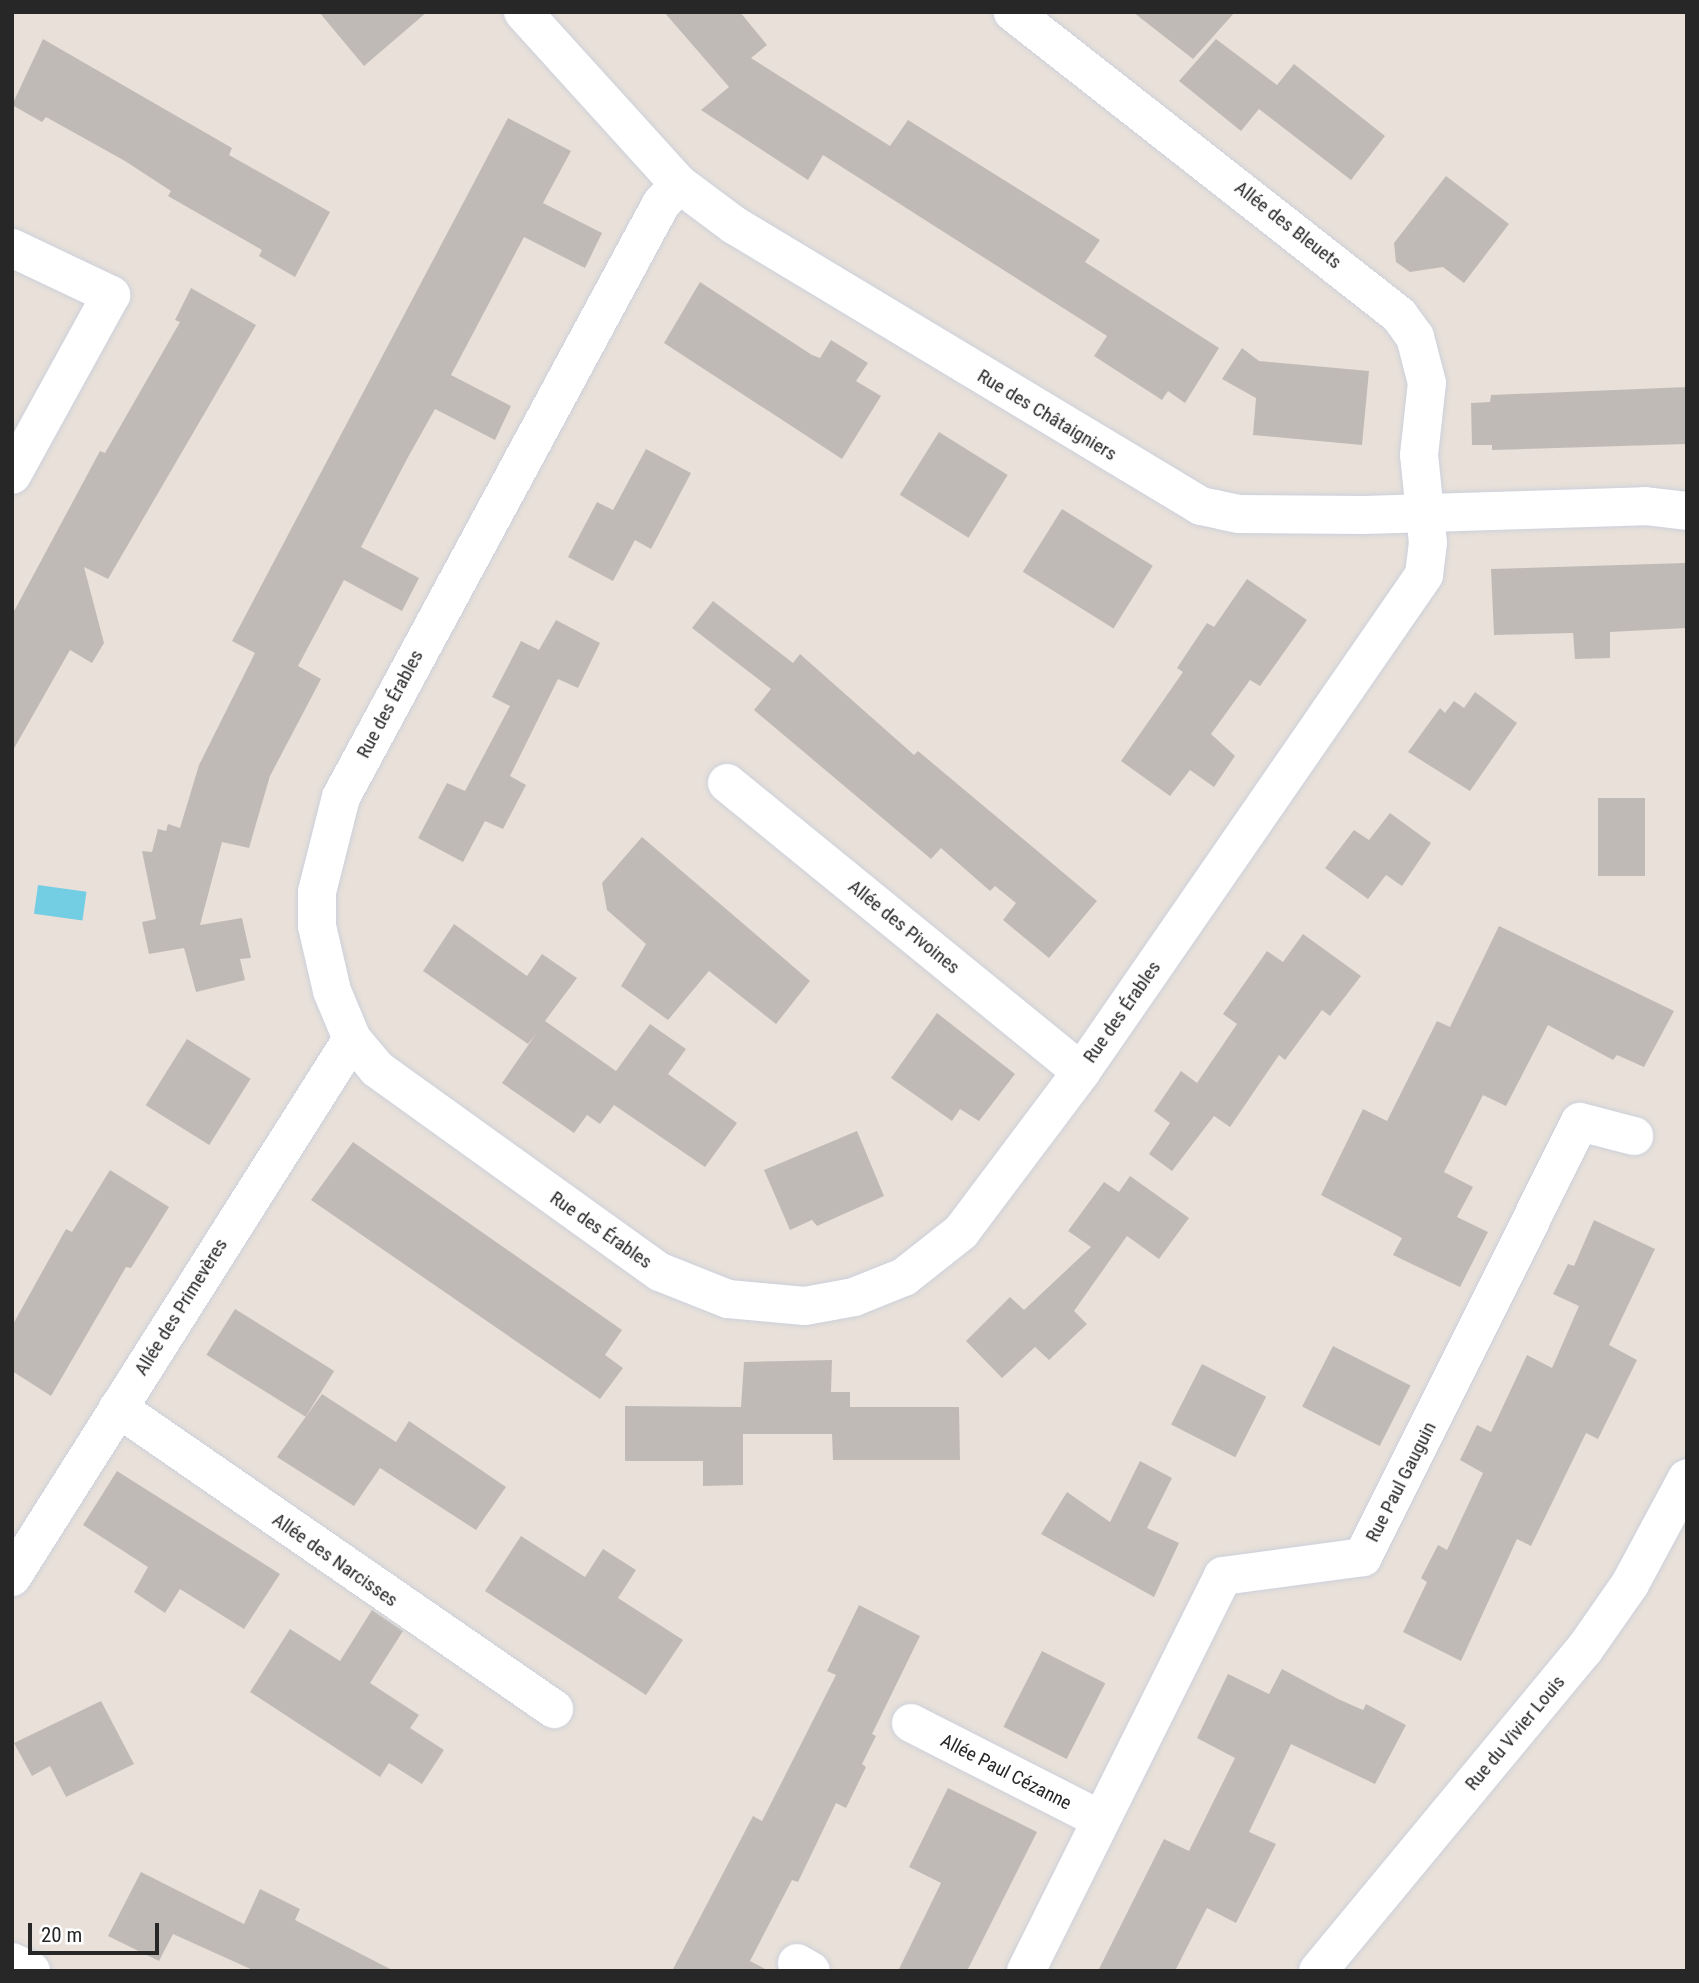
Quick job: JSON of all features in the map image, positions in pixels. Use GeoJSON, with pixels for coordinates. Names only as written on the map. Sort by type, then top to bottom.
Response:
{"type":"FeatureCollection","features":[{"type":"Feature","properties":{"kind":"street","name":"Rue des Châtaigniers"},"geometry":{"type":"LineString","coordinates":[[523,12],[680,184],[758,239],[1201,506],[1240,514],[1645,506],[1687,511]]}},
{"type":"Feature","properties":{"kind":"street","name":"Allée des Bleuets"},"geometry":{"type":"LineString","coordinates":[[1013,12],[1399,315],[1415,337],[1426,372],[1428,402],[1419,455],[1422,512]]}},
{"type":"Feature","properties":{"kind":"street","name":"Rue des Érables"},"geometry":{"type":"LineString","coordinates":[[680,184],[655,216],[341,797],[319,880],[317,926],[332,991],[352,1039],[395,1083],[660,1272],[716,1296],[777,1306],[829,1302],[879,1289],[948,1245],[1081,1072],[1424,575],[1428,543],[1422,512]]}},
{"type":"Feature","properties":{"kind":"street"},"geometry":{"type":"LineString","coordinates":[[12,248],[111,295],[12,475]]}},
{"type":"Feature","properties":{"kind":"street","name":"Allée des Pivoines"},"geometry":{"type":"LineString","coordinates":[[727,783],[1081,1072]]}},
{"type":"Feature","properties":{"kind":"street","name":"Allée des Primevères"},"geometry":{"type":"LineString","coordinates":[[12,1577],[352,1039]]}},
{"type":"Feature","properties":{"kind":"street","name":"Rue Paul Gauguin"},"geometry":{"type":"LineString","coordinates":[[1026,1971],[1223,1576],[1363,1557],[1580,1122],[1634,1136]]}},
{"type":"Feature","properties":{"kind":"street","name":"Allée des Narcisses"},"geometry":{"type":"LineString","coordinates":[[118,1408],[554,1709]]}},
{"type":"Feature","properties":{"kind":"street","name":"Rue du Vivier Louis"},"geometry":{"type":"LineString","coordinates":[[1318,1971],[1584,1650],[1630,1584],[1687,1478]]}},
{"type":"Feature","properties":{"kind":"street","name":"Allée Paul Cézanne"},"geometry":{"type":"LineString","coordinates":[[911,1723],[1101,1820]]}},
{"type":"Feature","properties":{"kind":"street"},"geometry":{"type":"LineString","coordinates":[[12,1962],[31,1971]]}},
{"type":"Feature","properties":{"kind":"water"},"geometry":{"type":"Polygon","coordinates":[[[38,885],[87,892],[82,921],[34,914],[38,885]]]}},
{"type":"Feature","properties":{"kind":"building"},"geometry":{"type":"Polygon","coordinates":[[[319,12],[427,12],[364,66],[319,12]]]}},
{"type":"Feature","properties":{"kind":"building"},"geometry":{"type":"Polygon","coordinates":[[[664,12],[740,12],[767,45],[751,58],[890,146],[908,120],[1100,240],[1085,262],[1219,348],[1185,403],[1168,391],[1162,400],[1094,356],[1107,336],[823,155],[808,180],[701,110],[729,87],[664,12]]]}},
{"type":"Feature","properties":{"kind":"building"},"geometry":{"type":"Polygon","coordinates":[[[1133,12],[1235,12],[1193,59],[1133,12]]]}},
{"type":"Feature","properties":{"kind":"building"},"geometry":{"type":"Polygon","coordinates":[[[43,39],[232,148],[229,155],[330,212],[295,277],[259,256],[262,250],[168,196],[171,191],[125,161],[46,117],[42,122],[12,105],[43,39]]]}},
{"type":"Feature","properties":{"kind":"building"},"geometry":{"type":"Polygon","coordinates":[[[1216,39],[1277,85],[1294,64],[1385,136],[1351,180],[1259,109],[1241,131],[1179,81],[1216,39]]]}},
{"type":"Feature","properties":{"kind":"building"},"geometry":{"type":"Polygon","coordinates":[[[508,118],[571,151],[543,203],[602,233],[585,268],[524,237],[451,375],[511,406],[495,440],[435,409],[407,459],[361,547],[419,578],[402,611],[344,580],[298,666],[321,679],[270,776],[249,848],[222,842],[200,925],[242,918],[251,958],[240,959],[245,980],[196,992],[184,948],[149,954],[142,922],[156,919],[142,851],[152,852],[158,829],[166,831],[168,824],[180,828],[199,765],[255,653],[232,641],[508,118]]]}},
{"type":"Feature","properties":{"kind":"building"},"geometry":{"type":"Polygon","coordinates":[[[1446,176],[1509,224],[1464,283],[1443,267],[1410,272],[1396,262],[1394,243],[1446,176]]]}},
{"type":"Feature","properties":{"kind":"building"},"geometry":{"type":"Polygon","coordinates":[[[700,282],[812,355],[820,358],[831,340],[868,363],[856,381],[881,396],[842,459],[664,343],[700,282]]]}},
{"type":"Feature","properties":{"kind":"building"},"geometry":{"type":"Polygon","coordinates":[[[191,288],[256,325],[108,579],[84,567],[104,643],[92,663],[70,650],[12,752],[12,615],[100,451],[105,453],[180,322],[175,320],[191,288]]]}},
{"type":"Feature","properties":{"kind":"building"},"geometry":{"type":"Polygon","coordinates":[[[1242,348],[1259,361],[1369,371],[1362,445],[1253,435],[1256,398],[1222,379],[1242,348]]]}},
{"type":"Feature","properties":{"kind":"building"},"geometry":{"type":"Polygon","coordinates":[[[1687,387],[1687,444],[1492,450],[1492,445],[1472,445],[1471,403],[1490,402],[1491,395],[1687,387]]]}},
{"type":"Feature","properties":{"kind":"building"},"geometry":{"type":"Polygon","coordinates":[[[939,432],[1008,475],[968,538],[900,495],[939,432]]]}},
{"type":"Feature","properties":{"kind":"building"},"geometry":{"type":"Polygon","coordinates":[[[646,449],[691,473],[651,549],[635,540],[613,581],[568,557],[597,502],[613,510],[646,449]]]}},
{"type":"Feature","properties":{"kind":"building"},"geometry":{"type":"Polygon","coordinates":[[[1062,509],[1153,566],[1114,628],[1023,572],[1062,509]]]}},
{"type":"Feature","properties":{"kind":"building"},"geometry":{"type":"Polygon","coordinates":[[[1685,563],[1686,628],[1610,632],[1610,658],[1575,659],[1573,633],[1494,635],[1491,569],[1685,563]]]}},
{"type":"Feature","properties":{"kind":"building"},"geometry":{"type":"Polygon","coordinates":[[[1247,579],[1307,620],[1260,686],[1250,680],[1211,734],[1235,756],[1214,787],[1190,770],[1170,796],[1121,761],[1183,672],[1177,668],[1207,623],[1214,627],[1247,579]]]}},
{"type":"Feature","properties":{"kind":"building"},"geometry":{"type":"Polygon","coordinates":[[[713,601],[793,663],[800,654],[914,755],[918,751],[1097,901],[1049,958],[1003,920],[1016,903],[995,886],[990,891],[941,848],[931,859],[754,710],[771,689],[692,628],[713,601]]]}},
{"type":"Feature","properties":{"kind":"building"},"geometry":{"type":"Polygon","coordinates":[[[556,620],[600,643],[578,688],[558,679],[510,776],[526,785],[503,829],[485,821],[463,862],[418,838],[447,783],[465,791],[510,706],[492,697],[521,641],[539,650],[556,620]]]}},
{"type":"Feature","properties":{"kind":"building"},"geometry":{"type":"Polygon","coordinates":[[[1475,692],[1517,723],[1470,791],[1408,752],[1440,708],[1445,713],[1454,701],[1464,708],[1475,692]]]}},
{"type":"Feature","properties":{"kind":"building"},"geometry":{"type":"Polygon","coordinates":[[[1598,798],[1645,798],[1645,876],[1598,876],[1598,798]]]}},
{"type":"Feature","properties":{"kind":"building"},"geometry":{"type":"Polygon","coordinates":[[[1390,813],[1431,843],[1402,886],[1386,875],[1368,899],[1325,868],[1354,830],[1369,840],[1390,813]]]}},
{"type":"Feature","properties":{"kind":"building"},"geometry":{"type":"Polygon","coordinates":[[[642,837],[810,981],[776,1024],[709,971],[668,1020],[621,986],[646,944],[607,910],[602,883],[642,837]]]}},
{"type":"Feature","properties":{"kind":"building"},"geometry":{"type":"Polygon","coordinates":[[[454,924],[527,976],[542,954],[577,978],[545,1021],[616,1071],[650,1024],[686,1049],[668,1074],[737,1123],[705,1167],[614,1105],[600,1124],[587,1115],[574,1133],[502,1083],[536,1034],[528,1044],[423,971],[454,924]]]}},
{"type":"Feature","properties":{"kind":"building"},"geometry":{"type":"Polygon","coordinates":[[[1499,926],[1674,1011],[1644,1067],[1617,1055],[1613,1060],[1548,1025],[1506,1106],[1483,1095],[1444,1172],[1473,1187],[1457,1217],[1488,1232],[1460,1287],[1393,1255],[1402,1238],[1321,1195],[1363,1109],[1387,1121],[1437,1021],[1450,1027],[1499,926]]]}},
{"type":"Feature","properties":{"kind":"building"},"geometry":{"type":"Polygon","coordinates":[[[1303,934],[1361,976],[1330,1016],[1322,1010],[1285,1060],[1279,1055],[1230,1127],[1214,1116],[1172,1171],[1149,1154],[1170,1123],[1154,1111],[1181,1071],[1197,1083],[1237,1024],[1223,1014],[1267,951],[1283,962],[1303,934]]]}},
{"type":"Feature","properties":{"kind":"building"},"geometry":{"type":"Polygon","coordinates":[[[937,1013],[1015,1074],[979,1121],[960,1109],[952,1121],[891,1078],[937,1013]]]}},
{"type":"Feature","properties":{"kind":"building"},"geometry":{"type":"Polygon","coordinates":[[[187,1039],[251,1079],[209,1145],[146,1105],[187,1039]]]}},
{"type":"Feature","properties":{"kind":"building"},"geometry":{"type":"Polygon","coordinates":[[[857,1131],[884,1196],[817,1226],[812,1220],[790,1230],[764,1170],[857,1131]]]}},
{"type":"Feature","properties":{"kind":"building"},"geometry":{"type":"Polygon","coordinates":[[[353,1142],[622,1330],[605,1355],[623,1368],[600,1399],[311,1200],[353,1142]]]}},
{"type":"Feature","properties":{"kind":"building"},"geometry":{"type":"Polygon","coordinates":[[[110,1170],[169,1207],[131,1268],[126,1267],[51,1396],[12,1371],[12,1326],[66,1229],[72,1232],[110,1170]]]}},
{"type":"Feature","properties":{"kind":"building"},"geometry":{"type":"Polygon","coordinates":[[[1130,1176],[1189,1218],[1159,1259],[1127,1236],[1074,1311],[1087,1324],[1049,1360],[1035,1347],[1002,1378],[966,1341],[1010,1297],[1024,1310],[1091,1247],[1068,1231],[1104,1182],[1119,1192],[1130,1176]]]}},
{"type":"Feature","properties":{"kind":"building"},"geometry":{"type":"Polygon","coordinates":[[[1594,1220],[1655,1249],[1609,1345],[1637,1360],[1598,1439],[1586,1433],[1531,1546],[1517,1539],[1461,1661],[1403,1632],[1427,1582],[1421,1578],[1438,1545],[1447,1550],[1483,1473],[1460,1460],[1477,1425],[1491,1432],[1527,1355],[1552,1368],[1579,1306],[1553,1294],[1568,1264],[1574,1266],[1594,1220]]]}},
{"type":"Feature","properties":{"kind":"building"},"geometry":{"type":"Polygon","coordinates":[[[235,1309],[334,1371],[306,1417],[206,1355],[235,1309]]]}},
{"type":"Feature","properties":{"kind":"building"},"geometry":{"type":"Polygon","coordinates":[[[1333,1346],[1411,1385],[1380,1446],[1302,1407],[1333,1346]]]}},
{"type":"Feature","properties":{"kind":"building"},"geometry":{"type":"Polygon","coordinates":[[[832,1360],[831,1392],[850,1392],[850,1407],[959,1407],[960,1460],[833,1460],[832,1434],[743,1434],[743,1485],[703,1486],[703,1461],[625,1461],[625,1406],[741,1407],[744,1362],[832,1360]]]}},
{"type":"Feature","properties":{"kind":"building"},"geometry":{"type":"Polygon","coordinates":[[[1202,1364],[1266,1397],[1235,1457],[1171,1425],[1202,1364]]]}},
{"type":"Feature","properties":{"kind":"building"},"geometry":{"type":"Polygon","coordinates":[[[322,1394],[396,1442],[409,1421],[506,1487],[476,1530],[380,1468],[354,1506],[277,1457],[322,1394]]]}},
{"type":"Feature","properties":{"kind":"building"},"geometry":{"type":"Polygon","coordinates":[[[1140,1461],[1172,1478],[1147,1528],[1179,1543],[1154,1597],[1041,1534],[1067,1492],[1110,1522],[1140,1461]]]}},
{"type":"Feature","properties":{"kind":"building"},"geometry":{"type":"Polygon","coordinates":[[[117,1471],[280,1574],[244,1629],[180,1589],[165,1613],[134,1592],[148,1567],[83,1525],[117,1471]]]}},
{"type":"Feature","properties":{"kind":"building"},"geometry":{"type":"Polygon","coordinates":[[[521,1536],[585,1577],[603,1549],[636,1570],[618,1598],[683,1640],[646,1695],[485,1591],[521,1536]]]}},
{"type":"Feature","properties":{"kind":"building"},"geometry":{"type":"Polygon","coordinates":[[[859,1605],[920,1636],[872,1734],[876,1736],[862,1764],[866,1767],[846,1808],[836,1803],[798,1882],[792,1880],[750,1961],[769,1971],[672,1971],[753,1816],[762,1821],[836,1675],[827,1671],[859,1605]]]}},
{"type":"Feature","properties":{"kind":"building"},"geometry":{"type":"Polygon","coordinates":[[[372,1610],[403,1631],[370,1683],[419,1715],[410,1728],[444,1750],[422,1784],[389,1763],[380,1777],[250,1692],[290,1629],[340,1661],[372,1610]]]}},
{"type":"Feature","properties":{"kind":"building"},"geometry":{"type":"Polygon","coordinates":[[[1042,1651],[1105,1683],[1067,1759],[1003,1727],[1042,1651]]]}},
{"type":"Feature","properties":{"kind":"building"},"geometry":{"type":"Polygon","coordinates":[[[1282,1669],[1338,1699],[1363,1710],[1366,1704],[1406,1725],[1375,1784],[1291,1744],[1249,1832],[1276,1844],[1236,1923],[1207,1908],[1175,1971],[1098,1971],[1164,1839],[1189,1851],[1235,1758],[1197,1738],[1228,1674],[1269,1694],[1282,1669]]]}},
{"type":"Feature","properties":{"kind":"building"},"geometry":{"type":"Polygon","coordinates":[[[101,1701],[134,1764],[66,1797],[50,1766],[32,1776],[14,1743],[101,1701]]]}},
{"type":"Feature","properties":{"kind":"building"},"geometry":{"type":"Polygon","coordinates":[[[948,1788],[1037,1832],[967,1971],[898,1971],[941,1883],[909,1867],[948,1788]]]}},
{"type":"Feature","properties":{"kind":"building"},"geometry":{"type":"Polygon","coordinates":[[[141,1872],[244,1924],[260,1889],[300,1909],[295,1920],[394,1971],[255,1971],[173,1934],[159,1961],[108,1936],[141,1872]]]}}]}
